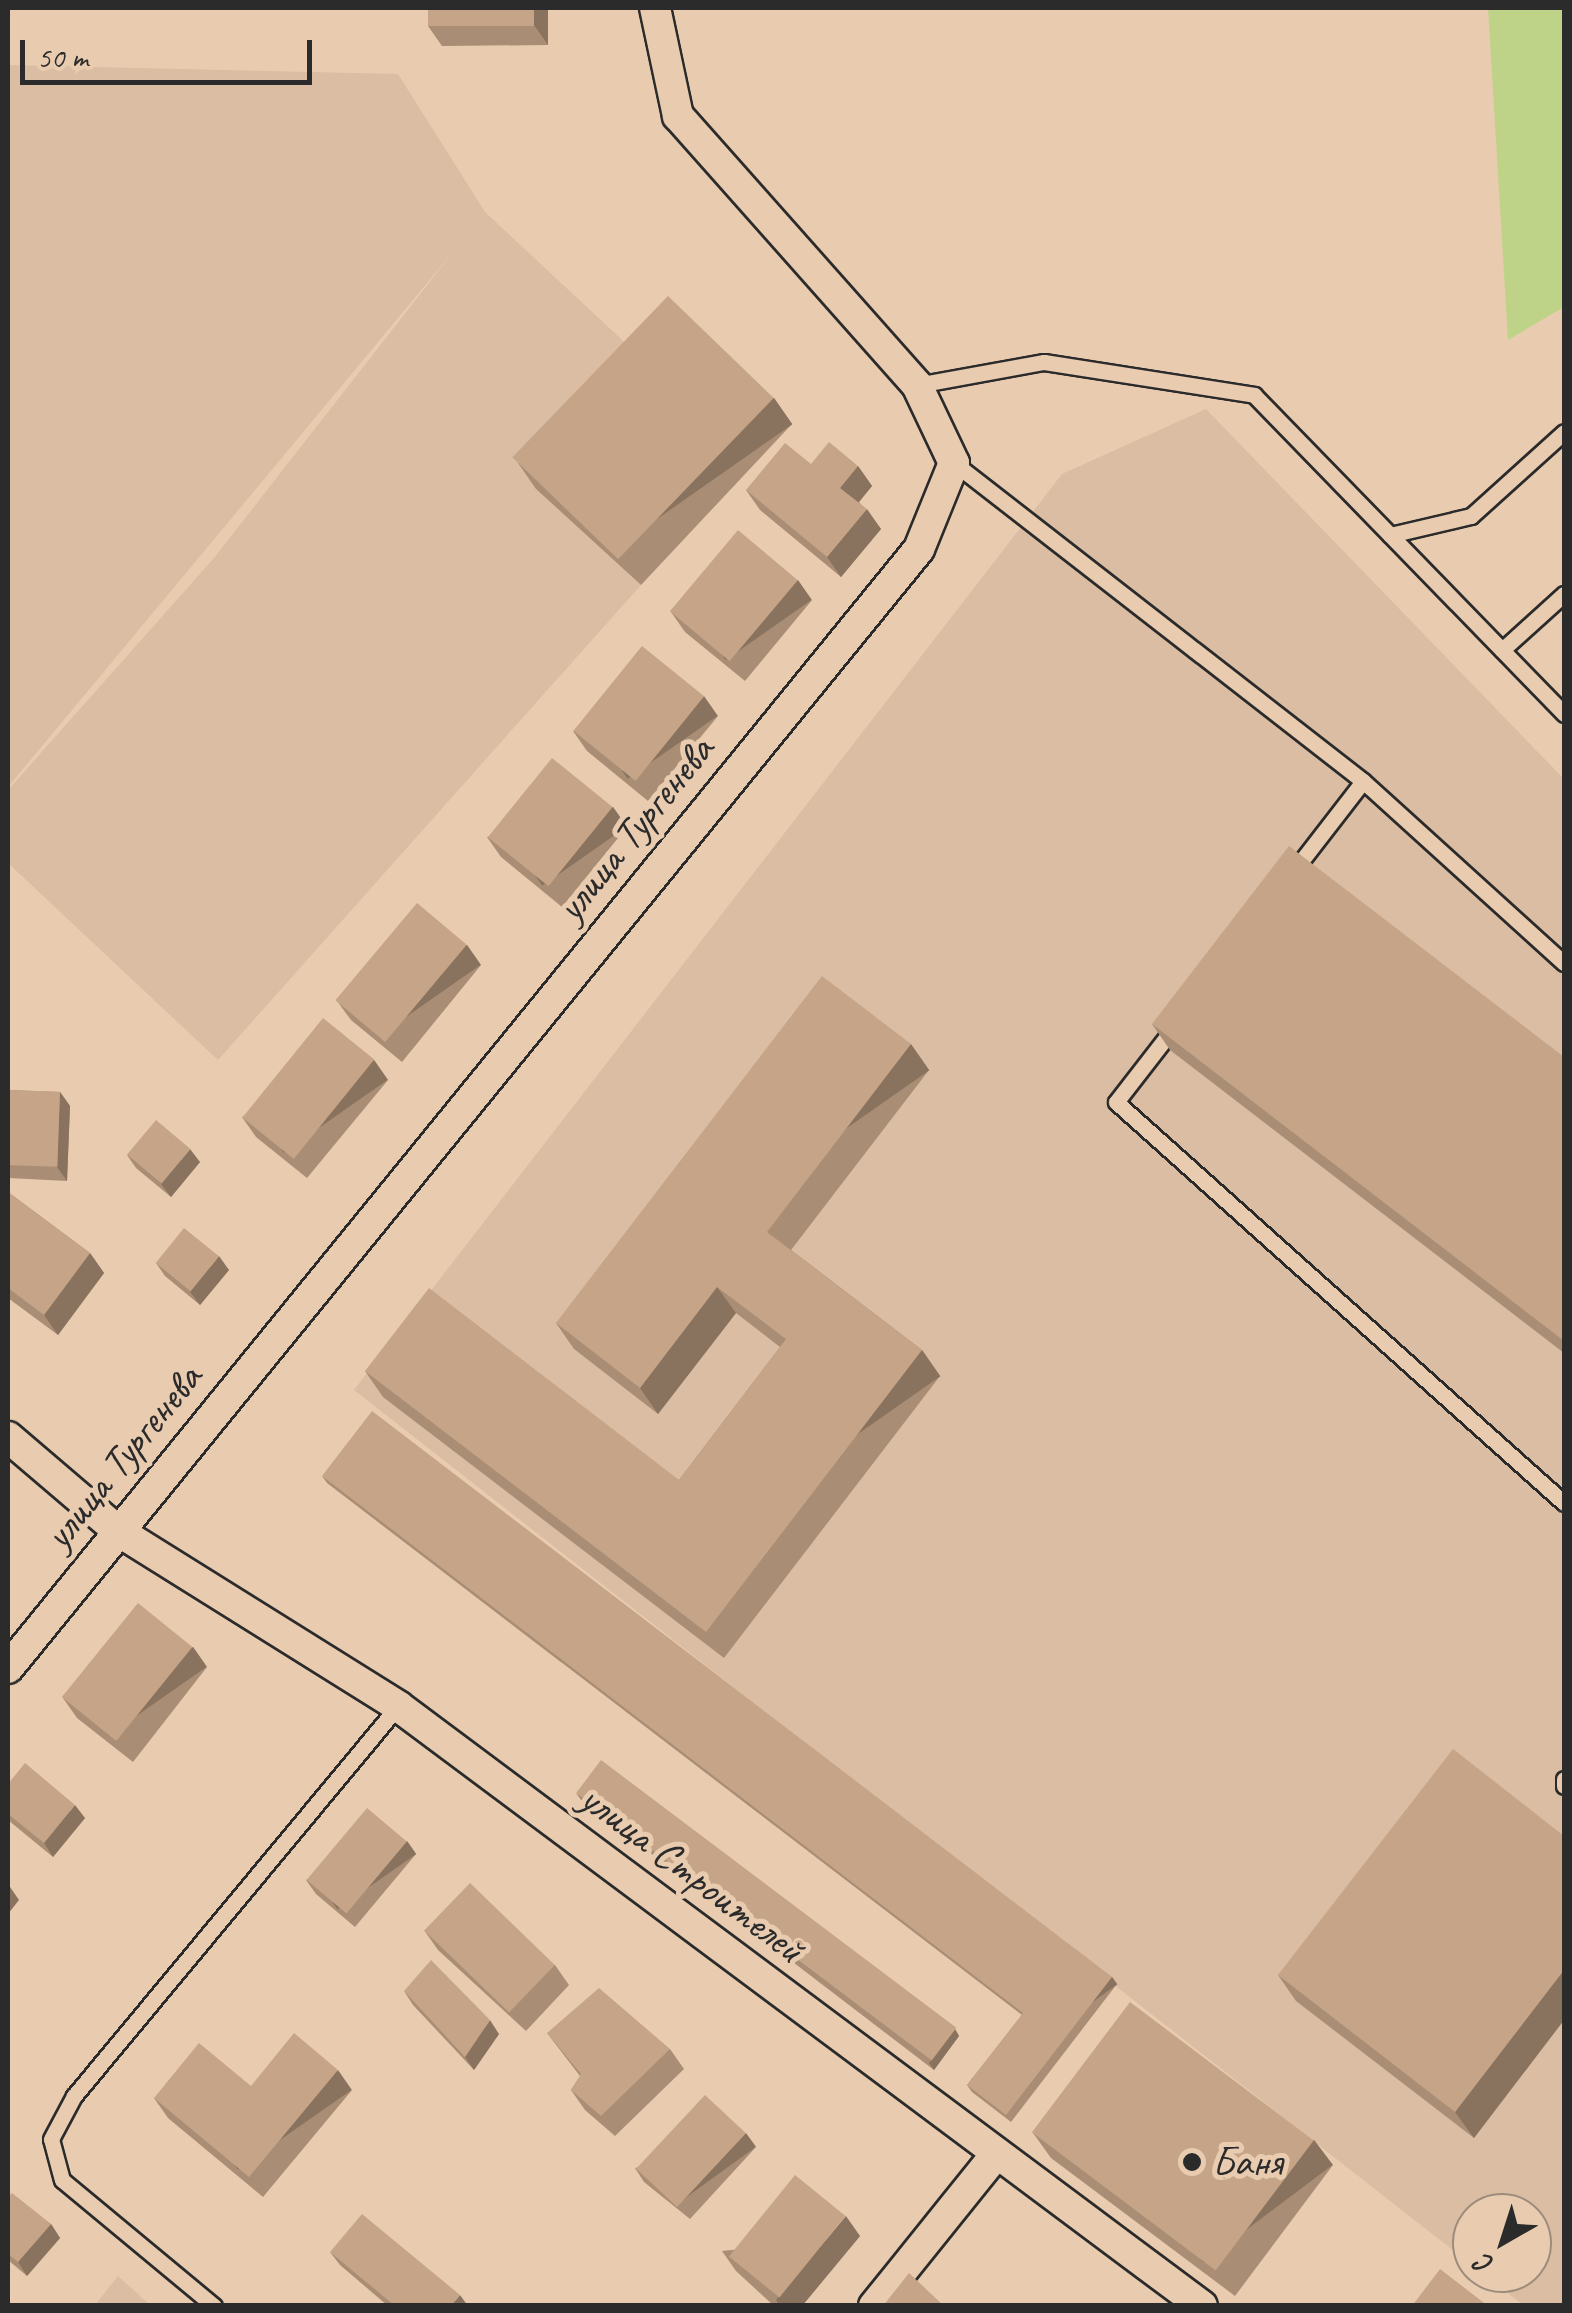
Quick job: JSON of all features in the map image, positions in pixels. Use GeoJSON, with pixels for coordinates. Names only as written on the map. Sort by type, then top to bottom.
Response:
{"type":"FeatureCollection","features":[{"type":"Feature","properties":{"kind":"street"},"geometry":{"type":"LineString","coordinates":[[655,8],[678,116],[917,386],[954,464]]}},
{"type":"Feature","properties":{"kind":"street","name":"улица Тургенева"},"geometry":{"type":"LineString","coordinates":[[8,1668],[919,549],[954,464]]}},
{"type":"Feature","properties":{"kind":"street","name":"улица Строителей"},"geometry":{"type":"LineString","coordinates":[[8,1437],[118,1531],[398,1706],[1202,2306]]}},
{"type":"Feature","properties":{"kind":"street"},"geometry":{"type":"LineString","coordinates":[[874,2306],[996,2154]]}},
{"type":"Feature","properties":{"kind":"lane"},"geometry":{"type":"LineString","coordinates":[[917,386],[1044,362],[1254,395],[1564,714]]}},
{"type":"Feature","properties":{"kind":"lane"},"geometry":{"type":"LineString","coordinates":[[1390,535],[1471,516],[1564,432]]}},
{"type":"Feature","properties":{"kind":"lane"},"geometry":{"type":"LineString","coordinates":[[954,464],[1363,781],[1564,963]]}},
{"type":"Feature","properties":{"kind":"lane"},"geometry":{"type":"LineString","coordinates":[[1502,650],[1564,594]]}},
{"type":"Feature","properties":{"kind":"lane"},"geometry":{"type":"LineString","coordinates":[[1281,888],[1363,781]]}},
{"type":"Feature","properties":{"kind":"lane"},"geometry":{"type":"LineString","coordinates":[[1187,1010],[1116,1102],[1564,1503]]}},
{"type":"Feature","properties":{"kind":"lane"},"geometry":{"type":"LineString","coordinates":[[214,2306],[62,2180],[50,2140],[74,2096],[398,1706]]}},
{"type":"Feature","properties":{"kind":"shaded area"},"geometry":{"type":"Polygon","coordinates":[[[8,65],[398,74],[485,212],[649,365],[536,489],[641,585],[218,1060],[8,863],[8,790],[214,558],[453,252],[8,787],[8,65]]]}},
{"type":"Feature","properties":{"kind":"shaded area"},"geometry":{"type":"Polygon","coordinates":[[[1206,409],[1564,779],[1564,2305],[1523,2305],[1508,2293],[1552,2293],[1552,2193],[1452,2193],[1452,2249],[354,1390],[1062,474],[1206,409]]]}},
{"type":"Feature","properties":{"kind":"shaded area"},"geometry":{"type":"Polygon","coordinates":[[[118,2276],[150,2305],[95,2305],[118,2276]]]}},
{"type":"Feature","properties":{"kind":"green space"},"geometry":{"type":"Polygon","coordinates":[[[1488,8],[1564,8],[1564,307],[1508,340],[1488,8]]]}},
{"type":"Feature","properties":{"kind":"building"},"geometry":{"type":"Polygon","coordinates":[[[428,8],[534,8],[534,26],[428,26],[428,8]]]}},
{"type":"Feature","properties":{"kind":"building"},"geometry":{"type":"Polygon","coordinates":[[[668,296],[774,398],[618,559],[512,457],[668,296]]]}},
{"type":"Feature","properties":{"kind":"building"},"geometry":{"type":"Polygon","coordinates":[[[829,442],[858,466],[840,488],[867,509],[827,557],[746,490],[785,443],[811,464],[829,442]]]}},
{"type":"Feature","properties":{"kind":"building"},"geometry":{"type":"Polygon","coordinates":[[[738,530],[798,580],[730,661],[670,611],[738,530]]]}},
{"type":"Feature","properties":{"kind":"building"},"geometry":{"type":"Polygon","coordinates":[[[642,646],[704,696],[636,781],[573,731],[642,646]]]}},
{"type":"Feature","properties":{"kind":"building"},"geometry":{"type":"Polygon","coordinates":[[[552,758],[613,807],[548,886],[488,837],[552,758]]]}},
{"type":"Feature","properties":{"kind":"building"},"geometry":{"type":"Polygon","coordinates":[[[1289,846],[1564,1057],[1564,1341],[1152,1024],[1289,846]]]}},
{"type":"Feature","properties":{"kind":"building"},"geometry":{"type":"Polygon","coordinates":[[[417,903],[467,945],[385,1042],[335,1000],[417,903]]]}},
{"type":"Feature","properties":{"kind":"building"},"geometry":{"type":"Polygon","coordinates":[[[822,976],[911,1044],[767,1232],[922,1350],[706,1632],[365,1371],[429,1288],[679,1480],[786,1339],[717,1287],[640,1388],[556,1323],[822,976]]]}},
{"type":"Feature","properties":{"kind":"building"},"geometry":{"type":"Polygon","coordinates":[[[323,1018],[374,1060],[294,1159],[242,1117],[323,1018]]]}},
{"type":"Feature","properties":{"kind":"building"},"geometry":{"type":"Polygon","coordinates":[[[8,1090],[60,1092],[57,1167],[8,1165],[8,1090]]]}},
{"type":"Feature","properties":{"kind":"building"},"geometry":{"type":"Polygon","coordinates":[[[156,1120],[190,1149],[162,1183],[127,1154],[156,1120]]]}},
{"type":"Feature","properties":{"kind":"building"},"geometry":{"type":"Polygon","coordinates":[[[8,1192],[90,1253],[44,1315],[8,1288],[8,1192]]]}},
{"type":"Feature","properties":{"kind":"building"},"geometry":{"type":"Polygon","coordinates":[[[184,1228],[219,1256],[191,1291],[156,1263],[184,1228]]]}},
{"type":"Feature","properties":{"kind":"building"},"geometry":{"type":"Polygon","coordinates":[[[372,1411],[1112,1977],[1006,2115],[967,2085],[1023,2013],[322,1476],[372,1411]]]}},
{"type":"Feature","properties":{"kind":"building"},"geometry":{"type":"Polygon","coordinates":[[[138,1603],[192,1647],[116,1741],[62,1697],[138,1603]]]}},
{"type":"Feature","properties":{"kind":"building"},"geometry":{"type":"Polygon","coordinates":[[[1453,1749],[1564,1836],[1564,1970],[1455,2112],[1278,1975],[1453,1749]]]}},
{"type":"Feature","properties":{"kind":"building"},"geometry":{"type":"Polygon","coordinates":[[[601,1760],[956,2028],[932,2061],[576,1793],[601,1760]]]}},
{"type":"Feature","properties":{"kind":"building"},"geometry":{"type":"Polygon","coordinates":[[[25,1763],[75,1805],[44,1843],[8,1814],[8,1784],[25,1763]]]}},
{"type":"Feature","properties":{"kind":"building"},"geometry":{"type":"Polygon","coordinates":[[[367,1808],[407,1841],[346,1913],[307,1880],[367,1808]]]}},
{"type":"Feature","properties":{"kind":"building"},"geometry":{"type":"Polygon","coordinates":[[[470,1883],[555,1965],[509,2012],[424,1930],[470,1883]]]}},
{"type":"Feature","properties":{"kind":"building"},"geometry":{"type":"Polygon","coordinates":[[[431,1960],[490,2020],[465,2057],[404,1991],[431,1960]]]}},
{"type":"Feature","properties":{"kind":"building"},"geometry":{"type":"Polygon","coordinates":[[[599,1988],[670,2049],[601,2116],[571,2090],[581,2074],[547,2033],[599,1988]]]}},
{"type":"Feature","properties":{"kind":"building","name":"Баня"},"geometry":{"type":"Polygon","coordinates":[[[1130,2002],[1314,2140],[1216,2271],[1032,2132],[1130,2002]]]}},
{"type":"Feature","properties":{"kind":"building"},"geometry":{"type":"Polygon","coordinates":[[[294,2033],[338,2070],[249,2177],[154,2098],[199,2043],[251,2086],[294,2033]]]}},
{"type":"Feature","properties":{"kind":"building"},"geometry":{"type":"Polygon","coordinates":[[[705,2095],[746,2133],[677,2207],[636,2169],[705,2095]]]}},
{"type":"Feature","properties":{"kind":"building"},"geometry":{"type":"Polygon","coordinates":[[[795,2175],[846,2216],[779,2298],[729,2257],[795,2175]]]}},
{"type":"Feature","properties":{"kind":"building"},"geometry":{"type":"Polygon","coordinates":[[[12,2193],[51,2224],[18,2262],[8,2254],[8,2197],[12,2193]]]}},
{"type":"Feature","properties":{"kind":"building"},"geometry":{"type":"Polygon","coordinates":[[[362,2214],[460,2295],[451,2306],[395,2306],[330,2252],[362,2214]]]}},
{"type":"Feature","properties":{"kind":"building"},"geometry":{"type":"Polygon","coordinates":[[[1440,2269],[1452,2278],[1452,2293],[1471,2293],[1488,2306],[1412,2306],[1440,2269]]]}},
{"type":"Feature","properties":{"kind":"building"},"geometry":{"type":"Polygon","coordinates":[[[909,2273],[944,2306],[883,2306],[909,2273]]]}},
{"type":"Feature","properties":{"kind":"place","name":"Баня"},"geometry":{"type":"Point","coordinates":[1192,2162]}}]}
